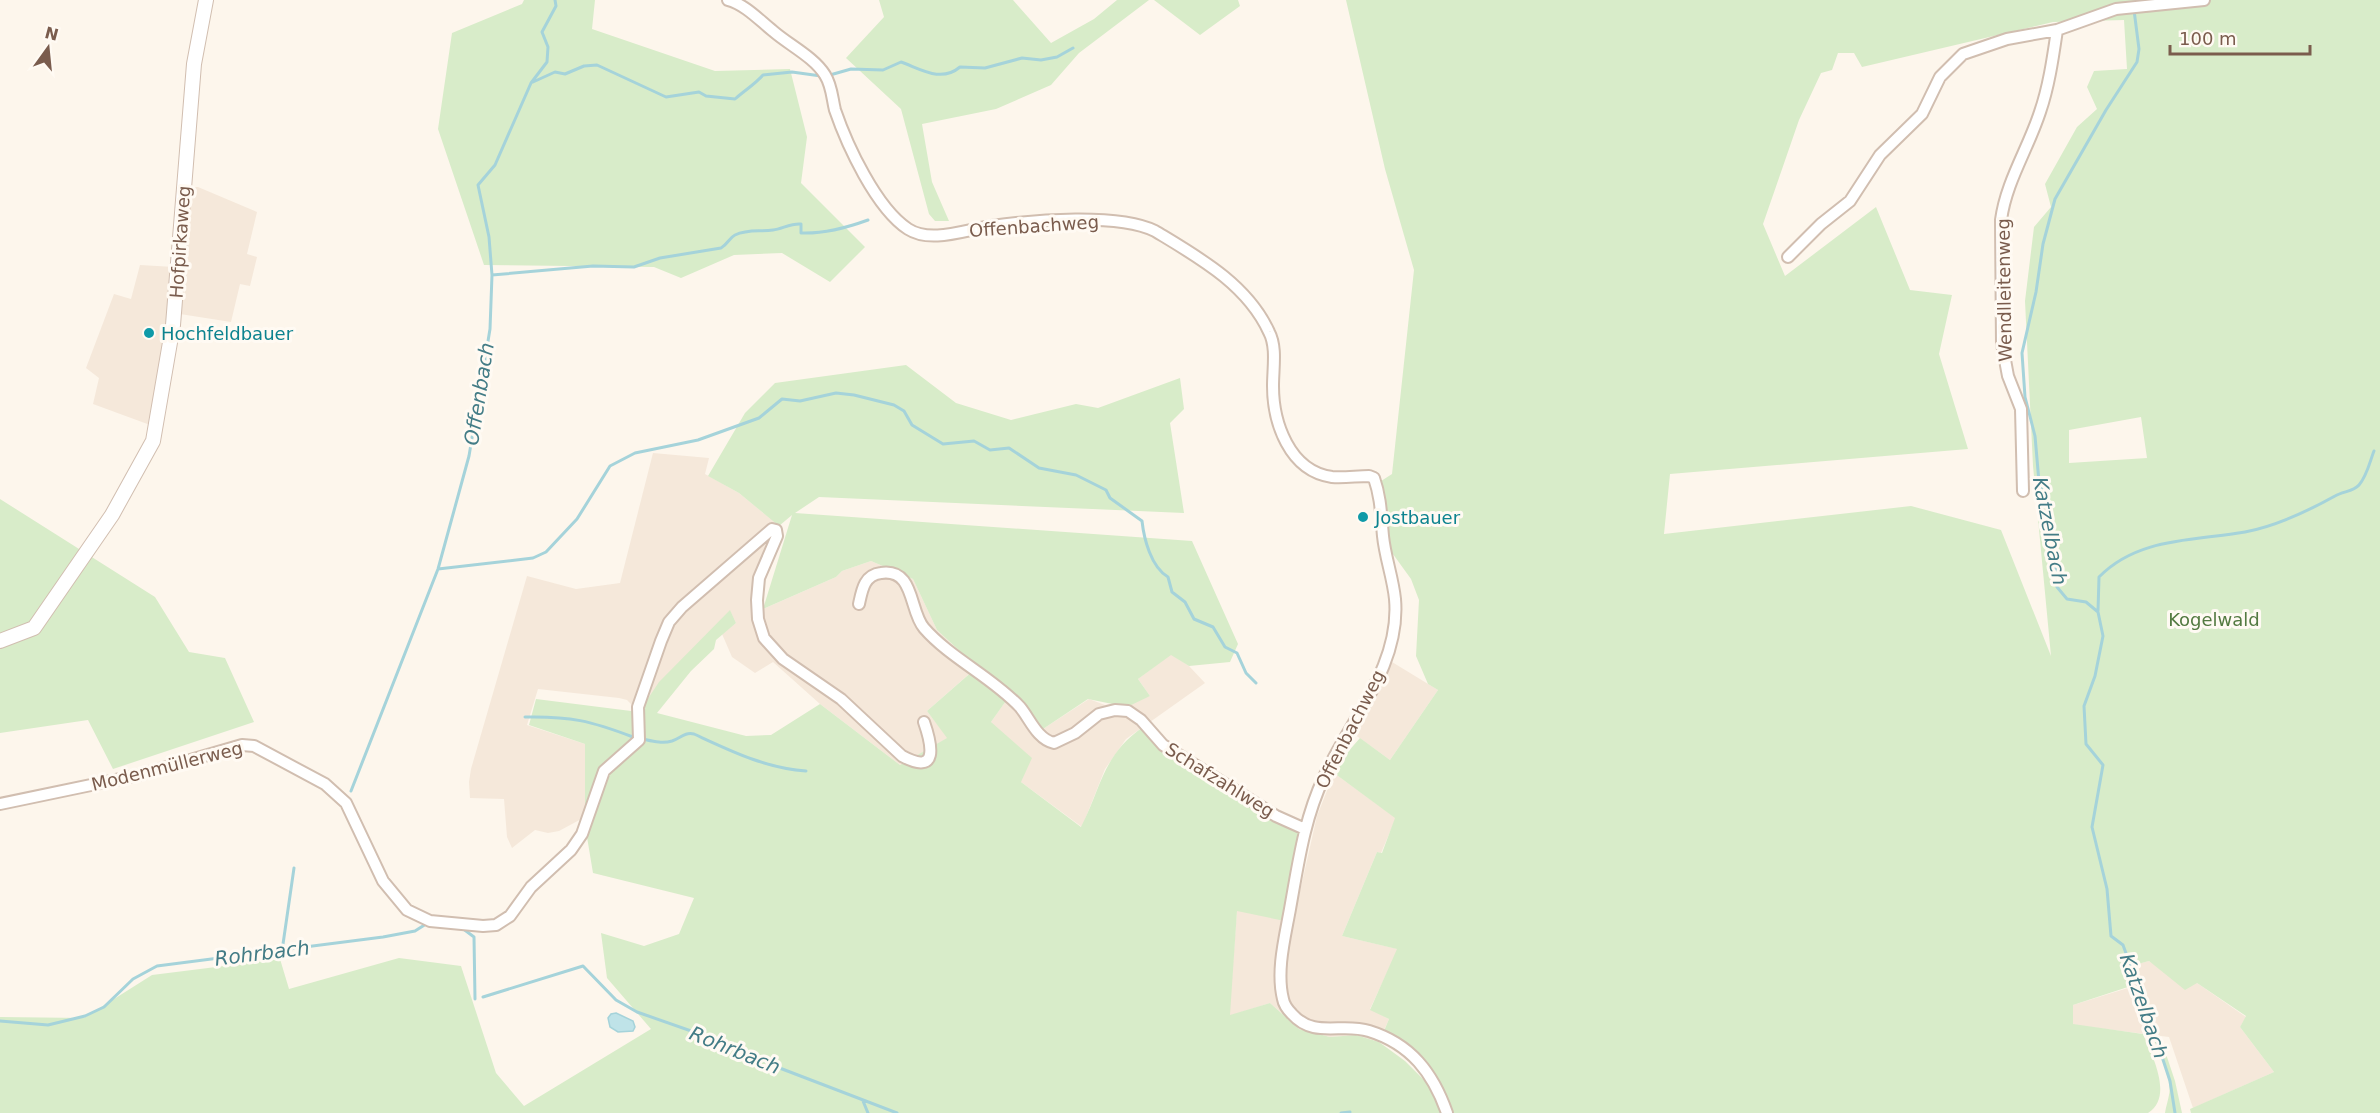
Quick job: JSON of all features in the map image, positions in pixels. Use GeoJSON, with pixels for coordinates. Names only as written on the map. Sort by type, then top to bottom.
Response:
{"type":"FeatureCollection","features":[{"type":"Feature","properties":{"kind":"street","name":"Hofpirkaweg"},"geometry":{"type":"LineString","coordinates":[[0,641],[34,628],[112,515],[153,441],[172,325],[194,64],[206,0]]}},
{"type":"Feature","properties":{"kind":"street","name":"Offenbachweg"},"geometry":{"type":"LineString","coordinates":[[728,0],[746,9],[824,73],[856,161],[869,184],[902,225],[921,234],[943,234],[994,225],[1072,220],[1143,225],[1192,253],[1230,279],[1263,319],[1274,345],[1273,402],[1280,432],[1303,462],[1317,472],[1333,477],[1369,476],[1374,478],[1380,497],[1383,536],[1395,598],[1391,641],[1376,685],[1323,779],[1305,829],[1283,947],[1283,1002],[1298,1020],[1311,1028],[1364,1029],[1401,1046],[1416,1057],[1429,1073],[1447,1113]]}},
{"type":"Feature","properties":{"kind":"street"},"geometry":{"type":"LineString","coordinates":[[1788,257],[1821,224],[1850,201],[1880,155],[1922,114],[1940,77],[1951,63],[1974,49],[2057,30],[2116,9],[2204,0]]}},
{"type":"Feature","properties":{"kind":"street","name":"Wendlleitenweg"},"geometry":{"type":"LineString","coordinates":[[2023,491],[2021,409],[2008,376],[2002,344],[2001,220],[2003,204],[2014,174],[2041,111],[2057,30]]}},
{"type":"Feature","properties":{"kind":"street","name":"Modenmüllerweg"},"geometry":{"type":"LineString","coordinates":[[0,804],[139,775],[242,745],[254,746],[325,784],[346,802],[382,881],[406,910],[430,921],[496,925],[510,916],[531,887],[578,841],[604,771],[639,740],[638,707],[669,622],[682,607],[772,529],[776,530],[777,536],[762,568],[757,600],[760,630],[773,650],[841,699],[902,756],[914,762],[924,762],[930,758],[932,752],[924,722]]}},
{"type":"Feature","properties":{"kind":"street","name":"Schafzahlweg"},"geometry":{"type":"LineString","coordinates":[[859,604],[864,585],[870,576],[883,572],[895,575],[902,579],[910,591],[917,617],[926,630],[985,675],[1020,707],[1046,740],[1054,743],[1075,733],[1099,714],[1115,710],[1128,711],[1141,720],[1163,745],[1276,816],[1305,829]]}},
{"type":"Feature","properties":{"kind":"shaded area"},"geometry":{"type":"Polygon","coordinates":[[[180,187],[198,187],[257,212],[247,254],[257,257],[250,286],[240,284],[231,322],[180,314],[161,429],[93,404],[99,378],[86,368],[114,294],[131,299],[140,265],[174,267],[180,187]]]}},
{"type":"Feature","properties":{"kind":"shaded area"},"geometry":{"type":"Polygon","coordinates":[[[653,453],[709,458],[705,474],[739,493],[783,529],[766,576],[761,610],[836,577],[842,571],[871,561],[913,579],[937,630],[977,667],[927,711],[948,738],[900,765],[820,704],[773,662],[755,673],[732,657],[722,634],[736,623],[730,611],[639,712],[627,700],[619,698],[538,689],[527,725],[585,744],[585,817],[559,831],[548,833],[535,830],[512,848],[507,837],[504,799],[470,798],[469,782],[527,576],[576,589],[620,583],[653,453]]]}},
{"type":"Feature","properties":{"kind":"shaded area"},"geometry":{"type":"Polygon","coordinates":[[[1171,654],[1189,666],[1205,683],[1126,739],[1105,769],[1082,827],[1021,782],[991,722],[1012,692],[1043,729],[1089,699],[1105,705],[1150,696],[1138,679],[1171,654]]]}},
{"type":"Feature","properties":{"kind":"shaded area"},"geometry":{"type":"Polygon","coordinates":[[[1392,662],[1438,690],[1390,760],[1354,734],[1392,662]]]}},
{"type":"Feature","properties":{"kind":"shaded area"},"geometry":{"type":"Polygon","coordinates":[[[1334,773],[1396,818],[1381,853],[1377,852],[1342,936],[1398,949],[1370,1009],[1389,1019],[1379,1042],[1356,1035],[1330,1037],[1299,1029],[1270,1003],[1229,1016],[1237,910],[1293,922],[1317,816],[1334,773]]]}},
{"type":"Feature","properties":{"kind":"shaded area"},"geometry":{"type":"Polygon","coordinates":[[[2149,961],[2159,968],[2197,983],[2246,1017],[2240,1027],[2274,1072],[2193,1108],[2169,1037],[2073,1025],[2073,1005],[2131,987],[2126,967],[2149,961]]]}},
{"type":"Feature","properties":{"kind":"green space"},"geometry":{"type":"Polygon","coordinates":[[[524,0],[595,0],[592,29],[715,71],[790,69],[807,137],[801,183],[865,247],[830,282],[782,253],[734,255],[681,278],[654,267],[484,265],[438,129],[452,33],[522,4],[524,0]]]}},
{"type":"Feature","properties":{"kind":"green space"},"geometry":{"type":"Polygon","coordinates":[[[879,0],[1013,0],[1051,43],[1094,19],[1117,0],[1149,0],[1079,53],[1051,85],[996,109],[922,124],[932,182],[949,221],[935,221],[929,214],[901,109],[846,58],[884,17],[879,0]]]}},
{"type":"Feature","properties":{"kind":"green space"},"geometry":{"type":"Polygon","coordinates":[[[1154,0],[1238,0],[1240,6],[1200,35],[1154,0]]]}},
{"type":"Feature","properties":{"kind":"green space","name":"Kogelwald"},"geometry":{"type":"Polygon","coordinates":[[[1346,0],[2380,0],[2380,1113],[2191,1113],[2190,1109],[2274,1072],[2240,1027],[2246,1016],[2197,983],[2185,990],[2149,961],[2127,967],[2131,986],[2073,1005],[2073,1024],[2143,1034],[2159,1075],[2160,1087],[2156,1106],[2148,1113],[1452,1113],[1440,1085],[1427,1064],[1409,1047],[1384,1031],[1389,1019],[1370,1010],[1397,949],[1342,936],[1377,852],[1382,853],[1395,818],[1334,773],[1340,761],[1360,738],[1390,760],[1438,690],[1428,684],[1416,656],[1419,600],[1411,579],[1390,550],[1378,483],[1392,474],[1414,270],[1385,169],[1346,0]],[[2124,20],[2053,22],[1862,67],[1854,53],[1838,53],[1832,70],[1821,73],[1799,120],[1763,224],[1785,276],[1876,207],[1910,290],[1952,295],[1939,354],[1968,449],[1670,474],[1664,534],[1911,506],[2001,530],[2051,656],[2033,466],[2025,301],[2034,227],[2051,207],[2045,184],[2077,127],[2097,109],[2087,87],[2094,71],[2127,69],[2124,20]],[[2141,417],[2069,430],[2069,463],[2147,458],[2141,417]]]}},
{"type":"Feature","properties":{"kind":"green space"},"geometry":{"type":"Polygon","coordinates":[[[906,365],[956,403],[1011,420],[1076,404],[1098,408],[1180,378],[1184,409],[1170,423],[1184,513],[819,497],[795,513],[1192,541],[1238,644],[1230,662],[1189,666],[1171,655],[1138,679],[1150,696],[1127,707],[1088,699],[1043,729],[1012,692],[977,667],[937,630],[913,579],[871,561],[842,571],[836,577],[763,609],[792,515],[779,526],[739,493],[708,476],[745,413],[775,383],[906,365]]]}},
{"type":"Feature","properties":{"kind":"green space"},"geometry":{"type":"Polygon","coordinates":[[[0,499],[155,597],[189,652],[225,658],[254,722],[113,769],[88,720],[0,733],[0,499]]]}},
{"type":"Feature","properties":{"kind":"green space"},"geometry":{"type":"Polygon","coordinates":[[[730,610],[736,623],[716,640],[714,649],[691,671],[657,713],[746,736],[771,735],[820,704],[900,765],[947,738],[927,711],[975,669],[1008,698],[991,722],[1032,758],[1021,782],[1081,827],[1104,772],[1119,749],[1143,727],[1298,831],[1301,834],[1285,921],[1237,911],[1230,1015],[1270,1003],[1299,1029],[1330,1037],[1356,1035],[1379,1042],[1405,1061],[1427,1083],[1432,1093],[1437,1094],[1444,1113],[0,1113],[0,1017],[84,1018],[152,975],[280,959],[289,989],[399,958],[461,966],[496,1073],[524,1106],[651,1029],[607,978],[601,933],[644,946],[679,934],[694,898],[593,873],[585,825],[585,744],[529,725],[536,699],[639,712],[659,682],[730,610]]]}},
{"type":"Feature","properties":{"kind":"green space"},"geometry":{"type":"Polygon","coordinates":[[[2152,1035],[2160,1036],[2175,1081],[2182,1113],[2165,1113],[2170,1089],[2169,1082],[2152,1035]]]}},
{"type":"Feature","properties":{"kind":"water"},"geometry":{"type":"Polygon","coordinates":[[[616,1013],[633,1021],[635,1027],[633,1031],[618,1032],[610,1027],[608,1018],[611,1014],[616,1013]]]}},
{"type":"Feature","properties":{"kind":"waterway","name":"Offenbach"},"geometry":{"type":"LineString","coordinates":[[351,791],[438,569],[469,456],[490,329],[492,275],[489,237],[478,185],[495,165],[531,83],[547,62],[548,47],[542,32],[556,6],[555,0]]}},
{"type":"Feature","properties":{"kind":"waterway","name":"Katzelbach"},"geometry":{"type":"LineString","coordinates":[[2134,10],[2139,49],[2137,62],[2106,110],[2055,199],[2043,244],[2036,292],[2022,353],[2025,397],[2035,436],[2039,482],[2050,514],[2057,587],[2067,599],[2086,602],[2098,612],[2103,636],[2095,676],[2084,706],[2086,744],[2103,765],[2092,827],[2107,889],[2111,936],[2123,945],[2147,1011],[2170,1081],[2175,1113]]}},
{"type":"Feature","properties":{"kind":"waterway"},"geometry":{"type":"LineString","coordinates":[[830,75],[851,69],[883,70],[901,62],[923,71],[946,74],[960,67],[985,68],[1022,58],[1041,60],[1057,57],[1073,48]]}},
{"type":"Feature","properties":{"kind":"waterway"},"geometry":{"type":"LineString","coordinates":[[533,82],[555,72],[565,74],[584,66],[597,65],[666,97],[699,92],[706,96],[735,99],[763,75],[792,72],[821,76]]}},
{"type":"Feature","properties":{"kind":"waterway"},"geometry":{"type":"LineString","coordinates":[[492,275],[593,266],[634,267],[660,258],[721,248],[733,236],[744,232],[773,230],[801,224],[801,233],[818,233],[868,220]]}},
{"type":"Feature","properties":{"kind":"waterway"},"geometry":{"type":"LineString","coordinates":[[438,569],[533,558],[546,552],[577,519],[610,466],[635,453],[698,440],[759,418],[782,399],[800,401],[836,393],[854,395],[894,405],[904,411],[912,425],[943,444],[974,441],[990,450],[1009,448],[1039,468],[1076,475],[1106,490],[1110,498],[1142,521],[1149,552],[1157,567],[1168,577],[1172,592],[1185,602],[1194,619],[1213,627],[1225,647],[1237,653],[1246,673],[1256,683]]}},
{"type":"Feature","properties":{"kind":"waterway"},"geometry":{"type":"LineString","coordinates":[[2098,611],[2099,577],[2114,564],[2131,554],[2167,543],[2245,532],[2292,517],[2357,487],[2364,477],[2374,451]]}},
{"type":"Feature","properties":{"kind":"waterway"},"geometry":{"type":"LineString","coordinates":[[525,717],[555,717],[580,721],[633,737]]}},
{"type":"Feature","properties":{"kind":"waterway"},"geometry":{"type":"LineString","coordinates":[[643,739],[665,742],[694,734],[762,762],[806,771]]}},
{"type":"Feature","properties":{"kind":"waterway","name":"Offenbach"},"geometry":{"type":"LineString","coordinates":[[282,951],[294,868]]}},
{"type":"Feature","properties":{"kind":"waterway","name":"Rohrbach"},"geometry":{"type":"LineString","coordinates":[[0,1021],[48,1025],[85,1016],[104,1007],[133,979],[157,966],[383,937],[415,931],[426,924]]}},
{"type":"Feature","properties":{"kind":"waterway","name":"Rohrbach"},"geometry":{"type":"LineString","coordinates":[[462,928],[474,937],[475,999]]}},
{"type":"Feature","properties":{"kind":"waterway","name":"Rohrbach"},"geometry":{"type":"LineString","coordinates":[[483,997],[583,966],[616,1000],[637,1012],[734,1046],[777,1067],[897,1113]]}},
{"type":"Feature","properties":{"kind":"waterway"},"geometry":{"type":"LineString","coordinates":[[863,1101],[868,1113]]}},
{"type":"Feature","properties":{"kind":"waterway","name":"Rohrbach"},"geometry":{"type":"LineString","coordinates":[[1341,1113],[1350,1112]]}},
{"type":"Feature","properties":{"kind":"place","name":"Hochfeldbauer"},"geometry":{"type":"Point","coordinates":[149,333]}},
{"type":"Feature","properties":{"kind":"place","name":"Jostbauer"},"geometry":{"type":"Point","coordinates":[1363,517]}}]}
